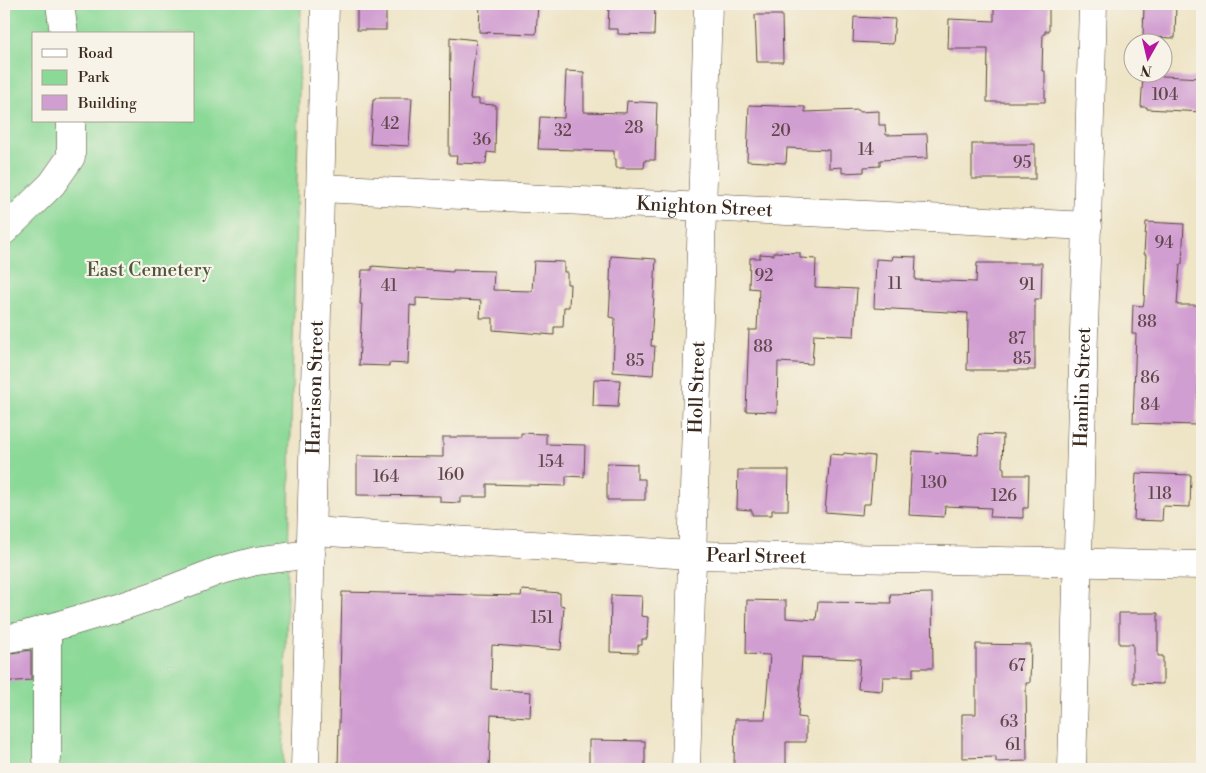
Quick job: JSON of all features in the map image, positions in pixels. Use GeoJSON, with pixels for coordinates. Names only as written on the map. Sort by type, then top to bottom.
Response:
{"type":"FeatureCollection","features":[{"type":"Feature","properties":{"kind":"street"},"geometry":{"type":"LineString","coordinates":[[60,4],[64,32]]}},
{"type":"Feature","properties":{"kind":"street","name":"Harrison Street"},"geometry":{"type":"LineString","coordinates":[[305,769],[325,4]]}},
{"type":"Feature","properties":{"kind":"street","name":"Holl Street"},"geometry":{"type":"LineString","coordinates":[[686,769],[708,4]]}},
{"type":"Feature","properties":{"kind":"street","name":"Hamlin Street"},"geometry":{"type":"LineString","coordinates":[[1072,769],[1093,4]]}},
{"type":"Feature","properties":{"kind":"street"},"geometry":{"type":"LineString","coordinates":[[4,231],[52,184],[71,157],[71,122]]}},
{"type":"Feature","properties":{"kind":"street","name":"Knighton Street"},"geometry":{"type":"LineString","coordinates":[[321,188],[1088,226]]}},
{"type":"Feature","properties":{"kind":"street","name":"Pearl Street"},"geometry":{"type":"LineString","coordinates":[[4,639],[26,635],[117,608],[218,571],[311,543],[691,555],[1202,565]]}},
{"type":"Feature","properties":{"kind":"street"},"geometry":{"type":"LineString","coordinates":[[47,628],[47,759]]}},
{"type":"Feature","properties":{"kind":"green space","name":"East Cemetery"},"geometry":{"type":"Polygon","coordinates":[[[4,4],[301,4],[283,769],[4,769],[4,4]]]}},
{"type":"Feature","properties":{"kind":"building"},"geometry":{"type":"Polygon","coordinates":[[[357,4],[386,4],[386,30],[357,30],[357,4]]]}},
{"type":"Feature","properties":{"kind":"building"},"geometry":{"type":"Polygon","coordinates":[[[480,4],[538,4],[536,34],[479,32],[480,4]]]}},
{"type":"Feature","properties":{"kind":"building"},"geometry":{"type":"Polygon","coordinates":[[[609,4],[655,4],[654,35],[618,34],[618,29],[608,29],[609,4]]]}},
{"type":"Feature","properties":{"kind":"building"},"geometry":{"type":"Polygon","coordinates":[[[994,4],[1049,4],[1049,31],[1045,31],[1045,34],[1043,34],[1042,71],[1045,71],[1045,102],[987,102],[988,49],[948,49],[949,19],[994,21],[994,4]]]}},
{"type":"Feature","properties":{"kind":"building"},"geometry":{"type":"Polygon","coordinates":[[[1144,4],[1176,4],[1175,38],[1174,32],[1143,32],[1144,4]]]}},
{"type":"Feature","properties":{"kind":"building"},"geometry":{"type":"Polygon","coordinates":[[[755,15],[782,15],[783,62],[757,62],[755,15]]]}},
{"type":"Feature","properties":{"kind":"building"},"geometry":{"type":"Polygon","coordinates":[[[854,17],[895,19],[893,44],[853,42],[854,17]]]}},
{"type":"Feature","properties":{"kind":"building"},"geometry":{"type":"Polygon","coordinates":[[[450,37],[476,40],[470,99],[479,99],[479,104],[496,105],[495,153],[487,152],[486,164],[456,163],[457,156],[449,156],[450,37]]]}},
{"type":"Feature","properties":{"kind":"building"},"geometry":{"type":"Polygon","coordinates":[[[566,71],[584,72],[584,112],[626,113],[627,101],[657,103],[655,160],[645,160],[644,168],[616,168],[614,151],[538,149],[540,117],[564,118],[566,71]]]}},
{"type":"Feature","properties":{"kind":"building"},"geometry":{"type":"Polygon","coordinates":[[[1174,77],[1202,78],[1202,112],[1147,109],[1147,107],[1141,107],[1143,82],[1174,82],[1174,77]]]}},
{"type":"Feature","properties":{"kind":"building"},"geometry":{"type":"Polygon","coordinates":[[[375,98],[412,98],[409,146],[370,144],[373,100],[375,98]]]}},
{"type":"Feature","properties":{"kind":"building"},"geometry":{"type":"Polygon","coordinates":[[[749,105],[805,107],[805,112],[879,111],[879,125],[885,125],[886,135],[927,134],[928,158],[880,160],[880,166],[864,167],[864,172],[842,173],[842,167],[829,168],[829,150],[787,148],[786,163],[747,161],[749,105]]]}},
{"type":"Feature","properties":{"kind":"building"},"geometry":{"type":"Polygon","coordinates":[[[972,144],[1035,144],[1035,179],[972,179],[972,144]]]}},
{"type":"Feature","properties":{"kind":"building"},"geometry":{"type":"Polygon","coordinates":[[[1146,222],[1184,224],[1177,305],[1199,305],[1199,374],[1196,425],[1133,423],[1136,334],[1132,334],[1133,305],[1143,306],[1144,302],[1146,222]]]}},
{"type":"Feature","properties":{"kind":"building"},"geometry":{"type":"Polygon","coordinates":[[[774,252],[800,253],[800,258],[816,259],[815,287],[857,289],[854,336],[814,334],[812,364],[778,362],[777,412],[746,411],[749,330],[757,330],[759,289],[749,288],[750,258],[760,258],[760,254],[774,255],[774,252]]]}},
{"type":"Feature","properties":{"kind":"building"},"geometry":{"type":"Polygon","coordinates":[[[611,256],[656,259],[651,346],[655,346],[653,375],[613,372],[615,318],[609,317],[611,256]]]}},
{"type":"Feature","properties":{"kind":"building"},"geometry":{"type":"Polygon","coordinates":[[[893,256],[916,257],[915,280],[976,282],[977,263],[1042,263],[1041,299],[1035,299],[1035,370],[967,370],[968,313],[874,308],[876,259],[892,260],[893,256]]]}},
{"type":"Feature","properties":{"kind":"building"},"geometry":{"type":"Polygon","coordinates":[[[534,261],[564,262],[564,272],[567,272],[567,284],[570,284],[569,307],[564,307],[563,327],[554,327],[554,335],[493,330],[493,318],[480,318],[481,301],[416,298],[416,306],[410,305],[408,364],[389,363],[389,366],[359,365],[362,270],[372,270],[372,266],[453,272],[453,270],[494,271],[493,290],[532,291],[534,261]]]}},
{"type":"Feature","properties":{"kind":"building"},"geometry":{"type":"Polygon","coordinates":[[[594,379],[620,380],[618,407],[593,406],[594,379]]]}},
{"type":"Feature","properties":{"kind":"building"},"geometry":{"type":"Polygon","coordinates":[[[521,433],[546,434],[546,444],[585,445],[584,477],[566,476],[566,486],[487,484],[487,497],[460,497],[460,503],[440,502],[440,496],[357,495],[357,456],[443,457],[443,437],[521,437],[521,433]]]}},
{"type":"Feature","properties":{"kind":"building"},"geometry":{"type":"Polygon","coordinates":[[[979,434],[1003,435],[1002,467],[1004,468],[1004,475],[1029,475],[1028,508],[1023,508],[1023,518],[990,517],[991,508],[945,506],[944,517],[909,515],[913,451],[978,455],[979,434]]]}},
{"type":"Feature","properties":{"kind":"building"},"geometry":{"type":"Polygon","coordinates":[[[844,453],[874,456],[870,504],[863,504],[862,515],[825,512],[830,454],[843,455],[844,453]]]}},
{"type":"Feature","properties":{"kind":"building"},"geometry":{"type":"Polygon","coordinates":[[[607,463],[637,464],[637,479],[645,479],[645,500],[607,500],[607,463]]]}},
{"type":"Feature","properties":{"kind":"building"},"geometry":{"type":"Polygon","coordinates":[[[738,470],[789,470],[788,510],[772,510],[772,515],[752,515],[752,510],[737,509],[738,470]]]}},
{"type":"Feature","properties":{"kind":"building"},"geometry":{"type":"Polygon","coordinates":[[[1136,473],[1191,475],[1190,507],[1163,506],[1162,521],[1134,520],[1136,473]]]}},
{"type":"Feature","properties":{"kind":"building"},"geometry":{"type":"Polygon","coordinates":[[[522,590],[560,593],[560,605],[564,606],[561,650],[492,645],[491,689],[531,692],[530,717],[491,715],[489,769],[338,769],[342,592],[521,596],[522,590]]]}},
{"type":"Feature","properties":{"kind":"building"},"geometry":{"type":"Polygon","coordinates":[[[932,593],[933,668],[913,668],[913,677],[883,677],[882,691],[858,689],[860,659],[802,657],[798,717],[806,718],[806,742],[786,742],[786,767],[734,766],[735,719],[765,719],[770,655],[746,654],[747,600],[786,601],[786,618],[816,620],[818,602],[891,603],[890,594],[932,593]]]}},
{"type":"Feature","properties":{"kind":"building"},"geometry":{"type":"Polygon","coordinates":[[[611,595],[642,596],[641,616],[648,617],[647,639],[642,639],[642,645],[638,645],[638,653],[610,652],[611,595]]]}},
{"type":"Feature","properties":{"kind":"building"},"geometry":{"type":"Polygon","coordinates":[[[1119,613],[1158,613],[1158,656],[1163,656],[1163,684],[1133,683],[1133,644],[1119,644],[1119,613]]]}},
{"type":"Feature","properties":{"kind":"building"},"geometry":{"type":"Polygon","coordinates":[[[976,644],[1031,645],[1030,683],[1026,683],[1027,761],[996,762],[996,757],[962,758],[962,714],[976,714],[976,644]]]}},
{"type":"Feature","properties":{"kind":"building"},"geometry":{"type":"Polygon","coordinates":[[[31,650],[31,680],[4,682],[4,654],[31,650]]]}},
{"type":"Feature","properties":{"kind":"building"},"geometry":{"type":"Polygon","coordinates":[[[589,740],[645,741],[645,769],[591,769],[589,767],[589,740]]]}}]}
